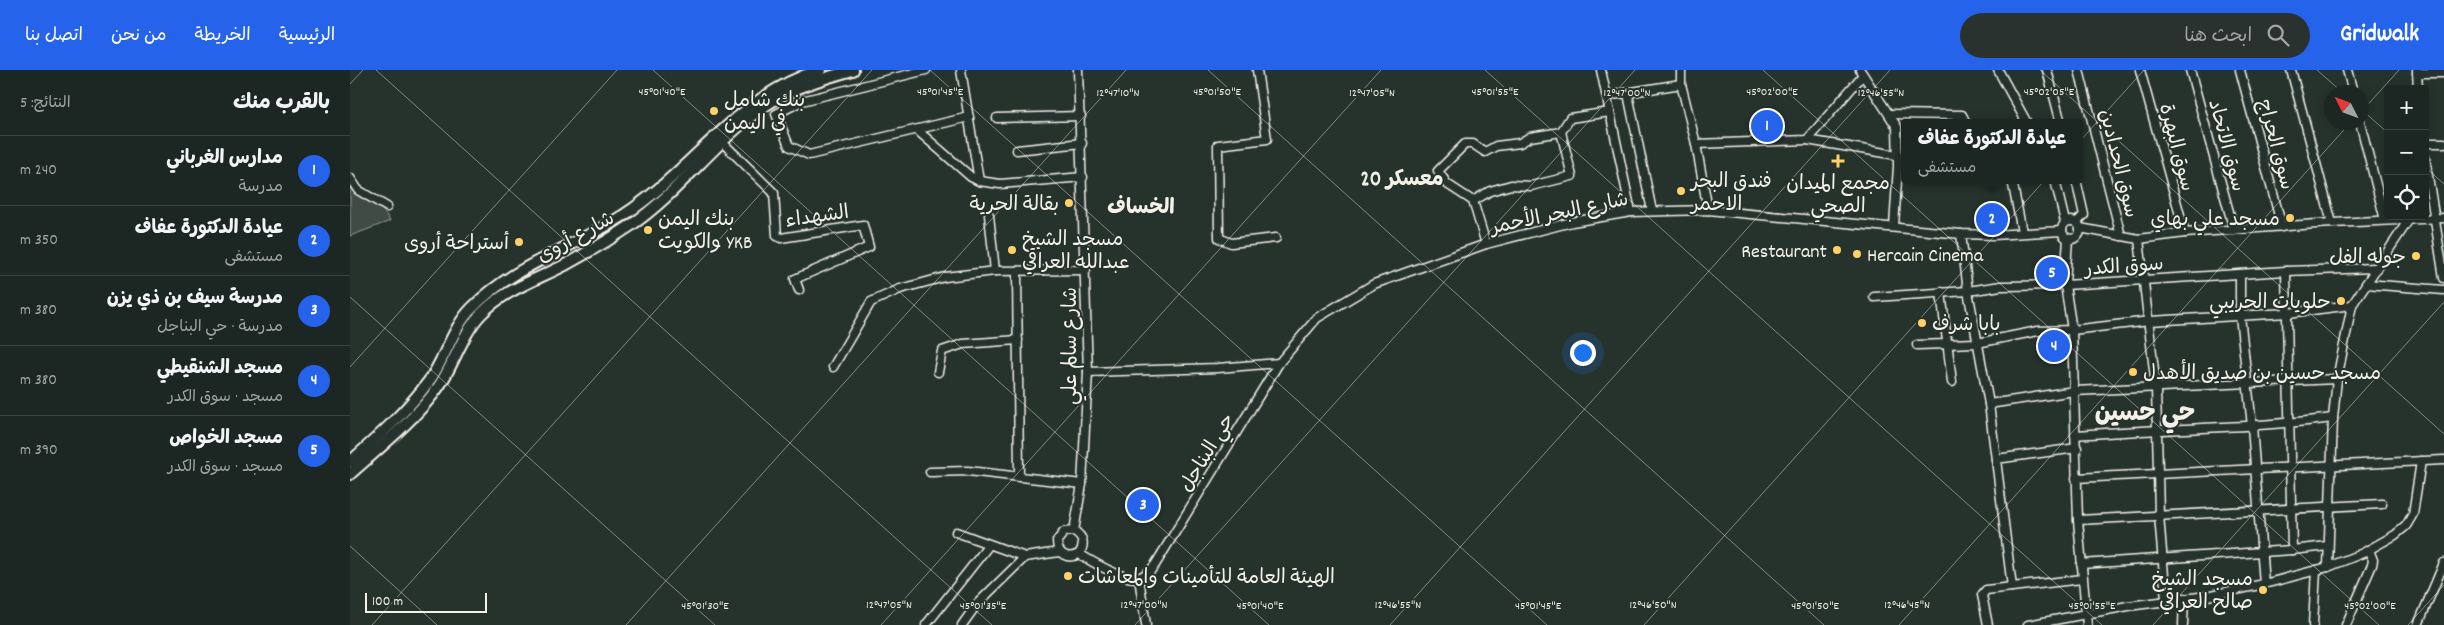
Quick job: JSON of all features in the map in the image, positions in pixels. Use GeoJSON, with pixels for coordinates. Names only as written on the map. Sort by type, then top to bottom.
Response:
{"type":"FeatureCollection","features":[{"type":"Feature","properties":{"kind":"main road","name":"شارع أروى"},"geometry":{"type":"LineString","coordinates":[[350,462],[382,434],[430,380],[469,311],[514,273],[624,215],[656,192],[760,99],[784,84],[820,70]]}},
{"type":"Feature","properties":{"kind":"main road","name":"شارع أروى"},"geometry":{"type":"LineString","coordinates":[[350,474],[388,440],[438,387],[481,314],[522,284],[565,265],[632,225],[751,116],[787,92],[853,70]]}},
{"type":"Feature","properties":{"kind":"main road"},"geometry":{"type":"LineString","coordinates":[[514,273],[522,284]]}},
{"type":"Feature","properties":{"kind":"street"},"geometry":{"type":"LineString","coordinates":[[926,70],[802,101],[776,114],[789,146],[809,155],[969,118]]}},
{"type":"Feature","properties":{"kind":"street"},"geometry":{"type":"LineString","coordinates":[[961,70],[979,181]]}},
{"type":"Feature","properties":{"kind":"street","name":"شارع سالم علي"},"geometry":{"type":"LineString","coordinates":[[1074,531],[1082,484],[1088,372],[1082,143],[1078,70]]}},
{"type":"Feature","properties":{"kind":"street"},"geometry":{"type":"LineString","coordinates":[[1257,70],[1266,139],[1218,146],[1219,238],[1231,243],[1276,238]]}},
{"type":"Feature","properties":{"kind":"street"},"geometry":{"type":"LineString","coordinates":[[1601,70],[1631,212]]}},
{"type":"Feature","properties":{"kind":"street"},"geometry":{"type":"LineString","coordinates":[[1680,70],[1681,84],[1696,144],[1708,210]]}},
{"type":"Feature","properties":{"kind":"street"},"geometry":{"type":"LineString","coordinates":[[1998,70],[2025,119]]}},
{"type":"Feature","properties":{"kind":"street"},"geometry":{"type":"LineString","coordinates":[[2047,70],[2060,119]]}},
{"type":"Feature","properties":{"kind":"street","name":"سوق الحدادين"},"geometry":{"type":"LineString","coordinates":[[2079,70],[2121,236]]}},
{"type":"Feature","properties":{"kind":"street","name":"سوق البهرة"},"geometry":{"type":"LineString","coordinates":[[2140,70],[2185,233]]}},
{"type":"Feature","properties":{"kind":"street","name":"سوق الاتحاد"},"geometry":{"type":"LineString","coordinates":[[2190,70],[2234,230]]}},
{"type":"Feature","properties":{"kind":"street","name":"سوق الحراج"},"geometry":{"type":"LineString","coordinates":[[2240,70],[2282,227]]}},
{"type":"Feature","properties":{"kind":"street"},"geometry":{"type":"LineString","coordinates":[[2291,70],[2332,223]]}},
{"type":"Feature","properties":{"kind":"street"},"geometry":{"type":"LineString","coordinates":[[2347,70],[2351,85]]}},
{"type":"Feature","properties":{"kind":"street"},"geometry":{"type":"LineString","coordinates":[[2418,85],[2417,71],[2444,73]]}},
{"type":"Feature","properties":{"kind":"street"},"geometry":{"type":"LineString","coordinates":[[1807,140],[1861,72],[1897,127],[1897,155],[1901,166],[1894,226]]}},
{"type":"Feature","properties":{"kind":"street"},"geometry":{"type":"LineString","coordinates":[[1607,96],[1681,84]]}},
{"type":"Feature","properties":{"kind":"street"},"geometry":{"type":"LineString","coordinates":[[1628,94],[1652,211]]}},
{"type":"Feature","properties":{"kind":"street"},"geometry":{"type":"LineString","coordinates":[[1473,201],[1490,191],[1512,185],[1531,186],[1572,176],[1561,132],[1570,118],[1610,112]]}},
{"type":"Feature","properties":{"kind":"street"},"geometry":{"type":"LineString","coordinates":[[1889,114],[1962,115],[1964,119]]}},
{"type":"Feature","properties":{"kind":"street"},"geometry":{"type":"LineString","coordinates":[[997,118],[1081,116]]}},
{"type":"Feature","properties":{"kind":"street"},"geometry":{"type":"LineString","coordinates":[[916,130],[971,177],[979,181],[1000,184],[1083,177]]}},
{"type":"Feature","properties":{"kind":"street"},"geometry":{"type":"LineString","coordinates":[[2362,130],[2384,216]]}},
{"type":"Feature","properties":{"kind":"street"},"geometry":{"type":"LineString","coordinates":[[1486,244],[1473,201],[1447,184],[1438,171],[1465,144],[1473,144],[1485,152],[1496,146],[1520,143],[1530,137],[1561,132]]}},
{"type":"Feature","properties":{"kind":"street"},"geometry":{"type":"LineString","coordinates":[[1696,144],[1807,140],[1897,155]]}},
{"type":"Feature","properties":{"kind":"street","name":"الشهداء"},"geometry":{"type":"LineString","coordinates":[[722,142],[774,193],[777,236],[782,238],[862,225],[869,247],[795,278],[799,290]]}},
{"type":"Feature","properties":{"kind":"street"},"geometry":{"type":"LineString","coordinates":[[1017,150],[1082,143]]}},
{"type":"Feature","properties":{"kind":"street"},"geometry":{"type":"LineString","coordinates":[[2429,143],[2444,143]]}},
{"type":"Feature","properties":{"kind":"street"},"geometry":{"type":"LineString","coordinates":[[2429,173],[2440,218],[2444,278]]}},
{"type":"Feature","properties":{"kind":"street"},"geometry":{"type":"LineString","coordinates":[[350,178],[358,190],[387,206]]}},
{"type":"Feature","properties":{"kind":"street"},"geometry":{"type":"LineString","coordinates":[[2013,184],[2022,232]]}},
{"type":"Feature","properties":{"kind":"street"},"geometry":{"type":"LineString","coordinates":[[2056,184],[2065,222],[2062,231],[2068,238],[2065,285],[2072,330],[2080,564],[2087,625]]}},
{"type":"Feature","properties":{"kind":"street"},"geometry":{"type":"LineString","coordinates":[[2068,238],[2077,237],[2079,225],[2084,215],[2077,184]]}},
{"type":"Feature","properties":{"kind":"street","name":"شارع البحر الأحمر"},"geometry":{"type":"LineString","coordinates":[[1279,363],[1317,318],[1374,284],[1486,244],[1572,222],[1631,212],[1708,210],[1894,226],[1961,234],[2062,231]]}},
{"type":"Feature","properties":{"kind":"street"},"geometry":{"type":"LineString","coordinates":[[989,215],[995,271]]}},
{"type":"Feature","properties":{"kind":"street"},"geometry":{"type":"LineString","coordinates":[[2065,222],[2071,220],[2079,225],[2139,239],[2185,233],[2385,220]]}},
{"type":"Feature","properties":{"kind":"street"},"geometry":{"type":"LineString","coordinates":[[2328,567],[2333,418],[2337,379],[2352,305],[2409,220]]}},
{"type":"Feature","properties":{"kind":"street"},"geometry":{"type":"LineString","coordinates":[[1961,234],[1968,291],[1989,404],[2012,587]]}},
{"type":"Feature","properties":{"kind":"street"},"geometry":{"type":"LineString","coordinates":[[2139,239],[2150,320],[2156,388],[2157,475],[2166,600]]}},
{"type":"Feature","properties":{"kind":"street","name":"سوق الكدر"},"geometry":{"type":"LineString","coordinates":[[1874,296],[1968,291],[2010,285],[2065,285],[2286,271],[2376,268]]}},
{"type":"Feature","properties":{"kind":"street"},"geometry":{"type":"LineString","coordinates":[[833,367],[871,302],[900,289],[927,282],[995,271],[1086,270]]}},
{"type":"Feature","properties":{"kind":"street"},"geometry":{"type":"LineString","coordinates":[[1017,271],[1019,476]]}},
{"type":"Feature","properties":{"kind":"street"},"geometry":{"type":"LineString","coordinates":[[2286,271],[2292,550]]}},
{"type":"Feature","properties":{"kind":"street"},"geometry":{"type":"LineString","coordinates":[[2240,274],[2240,316],[2252,426],[2264,584]]}},
{"type":"Feature","properties":{"kind":"street"},"geometry":{"type":"LineString","coordinates":[[2366,284],[2444,290]]}},
{"type":"Feature","properties":{"kind":"street"},"geometry":{"type":"LineString","coordinates":[[1941,292],[1952,382]]}},
{"type":"Feature","properties":{"kind":"street"},"geometry":{"type":"LineString","coordinates":[[1917,345],[1977,343],[2038,331],[2072,330],[2150,320],[2288,313],[2352,305]]}},
{"type":"Feature","properties":{"kind":"street"},"geometry":{"type":"LineString","coordinates":[[938,372],[942,351],[963,344],[1018,340]]}},
{"type":"Feature","properties":{"kind":"street"},"geometry":{"type":"LineString","coordinates":[[1088,372],[1218,368],[1279,363]]}},
{"type":"Feature","properties":{"kind":"street","name":"حي البناجل"},"geometry":{"type":"LineString","coordinates":[[1139,578],[1155,565],[1279,363]]}},
{"type":"Feature","properties":{"kind":"street"},"geometry":{"type":"LineString","coordinates":[[1989,404],[2074,391],[2337,379]]}},
{"type":"Feature","properties":{"kind":"street"},"geometry":{"type":"LineString","coordinates":[[2075,435],[2157,429],[2290,424],[2333,418]]}},
{"type":"Feature","properties":{"kind":"street"},"geometry":{"type":"LineString","coordinates":[[1996,459],[2077,448]]}},
{"type":"Feature","properties":{"kind":"street"},"geometry":{"type":"LineString","coordinates":[[2076,478],[2444,460]]}},
{"type":"Feature","properties":{"kind":"street"},"geometry":{"type":"LineString","coordinates":[[2028,625],[2264,584],[2328,567],[2369,550],[2396,535],[2406,526],[2413,514],[2421,461]]}},
{"type":"Feature","properties":{"kind":"street"},"geometry":{"type":"LineString","coordinates":[[930,472],[968,470],[1082,484]]}},
{"type":"Feature","properties":{"kind":"street"},"geometry":{"type":"LineString","coordinates":[[2078,520],[2382,504]]}},
{"type":"Feature","properties":{"kind":"street"},"geometry":{"type":"LineString","coordinates":[[1059,552],[1057,541],[1060,536],[1069,531],[1074,531],[1082,539],[1082,550],[1079,554]]}},
{"type":"Feature","properties":{"kind":"street"},"geometry":{"type":"LineString","coordinates":[[956,532],[1024,557],[1059,552],[1068,557],[1079,554],[1115,573],[1130,578],[1139,578],[1146,625]]}},
{"type":"Feature","properties":{"kind":"street"},"geometry":{"type":"LineString","coordinates":[[926,625],[989,544]]}},
{"type":"Feature","properties":{"kind":"street"},"geometry":{"type":"LineString","coordinates":[[2080,564],[2328,546]]}},
{"type":"Feature","properties":{"kind":"street"},"geometry":{"type":"LineString","coordinates":[[2346,625],[2372,565],[2373,560],[2369,550]]}},
{"type":"Feature","properties":{"kind":"street"},"geometry":{"type":"LineString","coordinates":[[962,625],[977,604],[1024,557]]}},
{"type":"Feature","properties":{"kind":"street"},"geometry":{"type":"LineString","coordinates":[[2419,625],[2444,563]]}},
{"type":"Feature","properties":{"kind":"street"},"geometry":{"type":"LineString","coordinates":[[2313,625],[2316,570]]}},
{"type":"Feature","properties":{"kind":"street"},"geometry":{"type":"LineString","coordinates":[[1988,625],[1983,592],[2082,579]]}},
{"type":"Feature","properties":{"kind":"street"},"geometry":{"type":"LineString","coordinates":[[2183,625],[2184,598]]}},
{"type":"Feature","properties":{"kind":"shaded area"},"geometry":{"type":"Polygon","coordinates":[[[350,188],[357,195],[381,207],[390,221],[350,236],[350,188]]]}},
{"type":"Feature","properties":{"kind":"place","name":"بنك شامل في اليمن"},"geometry":{"type":"Point","coordinates":[714,111]}},
{"type":"Feature","properties":{"kind":"place","name":"مدارس الغرباني"},"geometry":{"type":"Point","coordinates":[1767,126]}},
{"type":"Feature","properties":{"kind":"place","name":"مجمع الميدان الصحي"},"geometry":{"type":"Point","coordinates":[1838,161]}},
{"type":"Feature","properties":{"kind":"place","name":"فندق البحر الاحمر"},"geometry":{"type":"Point","coordinates":[1681,191]}},
{"type":"Feature","properties":{"kind":"place","name":"بقالة الحرية"},"geometry":{"type":"Point","coordinates":[1069,203]}},
{"type":"Feature","properties":{"kind":"place","name":"مسجد علي بهاي"},"geometry":{"type":"Point","coordinates":[2290,218]}},
{"type":"Feature","properties":{"kind":"place","name":"عيادة الدكتورة عفاف"},"geometry":{"type":"Point","coordinates":[1992,219]}},
{"type":"Feature","properties":{"kind":"place","name":"بنك اليمن والكويت YKB"},"geometry":{"type":"Point","coordinates":[648,230]}},
{"type":"Feature","properties":{"kind":"place","name":"أستراحة أروى"},"geometry":{"type":"Point","coordinates":[519,242]}},
{"type":"Feature","properties":{"kind":"place","name":"مسجد الشيخ عبدالله العراقي"},"geometry":{"type":"Point","coordinates":[1012,250]}},
{"type":"Feature","properties":{"kind":"place","name":"Restaurant"},"geometry":{"type":"Point","coordinates":[1837,250]}},
{"type":"Feature","properties":{"kind":"place","name":"Hercain Cinema"},"geometry":{"type":"Point","coordinates":[1857,254]}},
{"type":"Feature","properties":{"kind":"place","name":"جوله الفل"},"geometry":{"type":"Point","coordinates":[2416,256]}},
{"type":"Feature","properties":{"kind":"place","name":"مسجد الخواص"},"geometry":{"type":"Point","coordinates":[2052,273]}},
{"type":"Feature","properties":{"kind":"place","name":"حلويات الحريبي"},"geometry":{"type":"Point","coordinates":[2341,301]}},
{"type":"Feature","properties":{"kind":"place","name":"بابا شرف"},"geometry":{"type":"Point","coordinates":[1922,323]}},
{"type":"Feature","properties":{"kind":"place","name":"مسجد الشنقيطي"},"geometry":{"type":"Point","coordinates":[2054,346]}},
{"type":"Feature","properties":{"kind":"place","name":"مسجد حسين بن صديق الأهدل"},"geometry":{"type":"Point","coordinates":[2133,372]}},
{"type":"Feature","properties":{"kind":"place","name":"مدرسة سيف بن ذي يزن"},"geometry":{"type":"Point","coordinates":[1143,505]}},
{"type":"Feature","properties":{"kind":"place","name":"الهيئة العامة للتأمينات والمعاشات"},"geometry":{"type":"Point","coordinates":[1068,576]}},
{"type":"Feature","properties":{"kind":"place","name":"مسجد الشيخ صالح العراقي"},"geometry":{"type":"Point","coordinates":[2263,590]}},
{"type":"Feature","properties":{"kind":"district","name":"معسكر 20"},"geometry":{"type":"Point","coordinates":[1402,178]}},
{"type":"Feature","properties":{"kind":"district","name":"الخساف"},"geometry":{"type":"Point","coordinates":[1141,206]}},
{"type":"Feature","properties":{"kind":"district","name":"حي حسين"},"geometry":{"type":"Point","coordinates":[2145,411]}}]}
